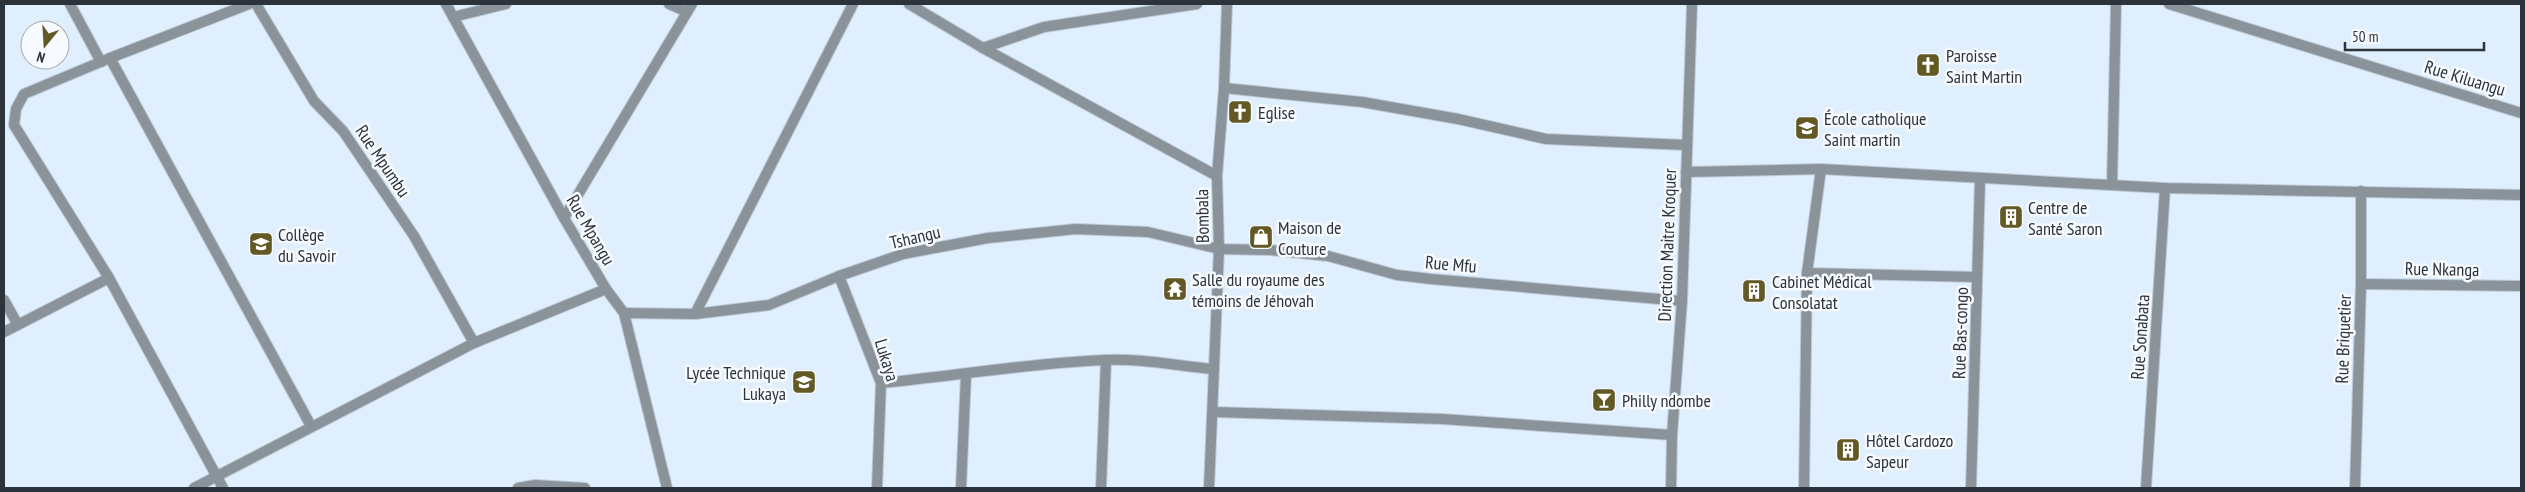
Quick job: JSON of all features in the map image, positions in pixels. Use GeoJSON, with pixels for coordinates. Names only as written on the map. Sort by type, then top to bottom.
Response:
{"type":"FeatureCollection","features":[{"type":"Feature","properties":{"kind":"street"},"geometry":{"type":"LineString","coordinates":[[70,4],[106,60],[311,426]]}},
{"type":"Feature","properties":{"kind":"street"},"geometry":{"type":"LineString","coordinates":[[223,488],[109,278],[14,125],[16,109],[24,94],[249,4]]}},
{"type":"Feature","properties":{"kind":"street","name":"Rue Mpumbu"},"geometry":{"type":"LineString","coordinates":[[256,4],[314,101],[343,131],[414,236],[474,343]]}},
{"type":"Feature","properties":{"kind":"street","name":"Rue Mpangu"},"geometry":{"type":"LineString","coordinates":[[446,4],[564,218],[606,289],[624,313],[667,488]]}},
{"type":"Feature","properties":{"kind":"street"},"geometry":{"type":"LineString","coordinates":[[453,17],[506,4]]}},
{"type":"Feature","properties":{"kind":"street"},"geometry":{"type":"LineString","coordinates":[[564,218],[690,8],[669,4]]}},
{"type":"Feature","properties":{"kind":"street"},"geometry":{"type":"LineString","coordinates":[[695,314],[853,4]]}},
{"type":"Feature","properties":{"kind":"street"},"geometry":{"type":"LineString","coordinates":[[909,4],[983,48],[1217,176]]}},
{"type":"Feature","properties":{"kind":"street"},"geometry":{"type":"LineString","coordinates":[[983,48],[1044,28],[1197,4]]}},
{"type":"Feature","properties":{"kind":"street","name":"Bombala"},"geometry":{"type":"LineString","coordinates":[[1209,488],[1219,250],[1217,176],[1224,88],[1226,4]]}},
{"type":"Feature","properties":{"kind":"street","name":"Direction Maitre Kroquer"},"geometry":{"type":"LineString","coordinates":[[1671,488],[1672,434],[1682,301],[1692,4]]}},
{"type":"Feature","properties":{"kind":"street"},"geometry":{"type":"LineString","coordinates":[[2112,185],[2116,4]]}},
{"type":"Feature","properties":{"kind":"street","name":"Rue Kiluangu"},"geometry":{"type":"LineString","coordinates":[[2169,4],[2521,113]]}},
{"type":"Feature","properties":{"kind":"street"},"geometry":{"type":"LineString","coordinates":[[1224,88],[1362,102],[1458,119],[1546,139],[1686,145]]}},
{"type":"Feature","properties":{"kind":"street"},"geometry":{"type":"LineString","coordinates":[[1686,172],[1821,170],[1980,180],[2165,188],[2521,195]]}},
{"type":"Feature","properties":{"kind":"street"},"geometry":{"type":"LineString","coordinates":[[1804,488],[1806,273],[1821,170]]}},
{"type":"Feature","properties":{"kind":"street","name":"Rue Bas-congo"},"geometry":{"type":"LineString","coordinates":[[1971,488],[1980,180]]}},
{"type":"Feature","properties":{"kind":"street","name":"Rue Sonabata"},"geometry":{"type":"LineString","coordinates":[[2146,488],[2165,188]]}},
{"type":"Feature","properties":{"kind":"street","name":"Rue Briquetier"},"geometry":{"type":"LineString","coordinates":[[2355,488],[2361,284],[2361,191]]}},
{"type":"Feature","properties":{"kind":"street","name":"Tshangu"},"geometry":{"type":"LineString","coordinates":[[624,313],[695,314],[769,305],[839,276],[903,254],[988,238],[1076,229],[1148,232],[1219,250]]}},
{"type":"Feature","properties":{"kind":"street","name":"Rue Mfu"},"geometry":{"type":"LineString","coordinates":[[1219,250],[1270,250],[1328,256],[1397,275],[1682,301]]}},
{"type":"Feature","properties":{"kind":"street"},"geometry":{"type":"LineString","coordinates":[[1806,273],[1977,277]]}},
{"type":"Feature","properties":{"kind":"street","name":"Lukaya"},"geometry":{"type":"LineString","coordinates":[[839,276],[881,383],[877,488]]}},
{"type":"Feature","properties":{"kind":"street"},"geometry":{"type":"LineString","coordinates":[[4,332],[109,278]]}},
{"type":"Feature","properties":{"kind":"street","name":"Rue Nkanga"},"geometry":{"type":"LineString","coordinates":[[2361,284],[2521,286]]}},
{"type":"Feature","properties":{"kind":"street"},"geometry":{"type":"LineString","coordinates":[[194,488],[474,343],[606,289]]}},
{"type":"Feature","properties":{"kind":"street"},"geometry":{"type":"LineString","coordinates":[[4,300],[18,325]]}},
{"type":"Feature","properties":{"kind":"street"},"geometry":{"type":"LineString","coordinates":[[881,383],[966,375],[1026,365],[1106,360],[1214,369]]}},
{"type":"Feature","properties":{"kind":"street"},"geometry":{"type":"LineString","coordinates":[[1101,488],[1106,360]]}},
{"type":"Feature","properties":{"kind":"street"},"geometry":{"type":"LineString","coordinates":[[961,488],[966,375]]}},
{"type":"Feature","properties":{"kind":"street"},"geometry":{"type":"LineString","coordinates":[[1213,412],[1442,419],[1672,434]]}},
{"type":"Feature","properties":{"kind":"street"},"geometry":{"type":"LineString","coordinates":[[518,488],[535,485],[585,488]]}},
{"type":"Feature","properties":{"kind":"place","name":"Paroisse Saint Martin"},"geometry":{"type":"Point","coordinates":[1928,65]}},
{"type":"Feature","properties":{"kind":"place","name":"Eglise"},"geometry":{"type":"Point","coordinates":[1240,112]}},
{"type":"Feature","properties":{"kind":"place","name":"École catholique Saint martin"},"geometry":{"type":"Point","coordinates":[1807,128]}},
{"type":"Feature","properties":{"kind":"place","name":"Centre de Santé Saron"},"geometry":{"type":"Point","coordinates":[2011,217]}},
{"type":"Feature","properties":{"kind":"place","name":"Maison de Couture"},"geometry":{"type":"Point","coordinates":[1261,237]}},
{"type":"Feature","properties":{"kind":"place","name":"Collège du Savoir"},"geometry":{"type":"Point","coordinates":[261,244]}},
{"type":"Feature","properties":{"kind":"place","name":"Salle du royaume des témoins de Jéhovah"},"geometry":{"type":"Point","coordinates":[1175,289]}},
{"type":"Feature","properties":{"kind":"place","name":"Cabinet Médical Consolatat"},"geometry":{"type":"Point","coordinates":[1754,291]}},
{"type":"Feature","properties":{"kind":"place","name":"Lycée Technique Lukaya"},"geometry":{"type":"Point","coordinates":[804,382]}},
{"type":"Feature","properties":{"kind":"place","name":"Philly ndombe"},"geometry":{"type":"Point","coordinates":[1604,400]}},
{"type":"Feature","properties":{"kind":"place","name":"Hôtel Cardozo Sapeur"},"geometry":{"type":"Point","coordinates":[1848,450]}}]}
